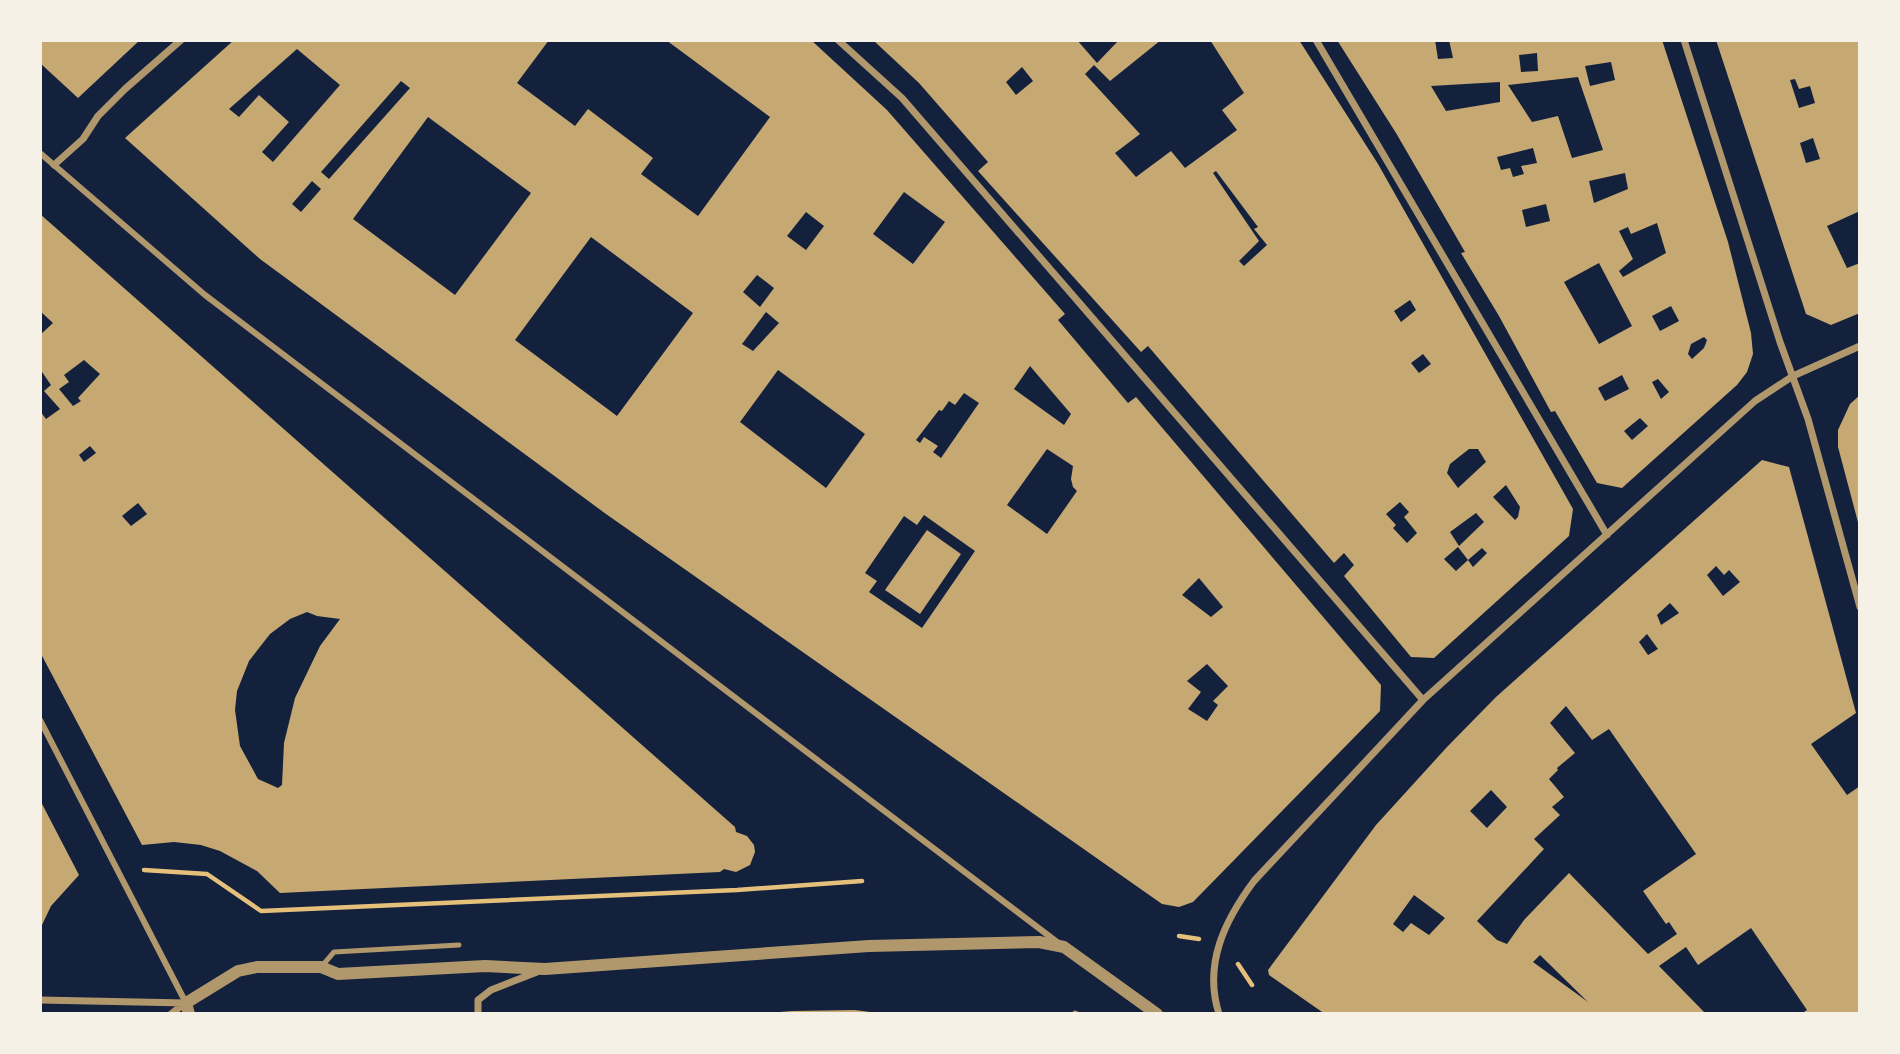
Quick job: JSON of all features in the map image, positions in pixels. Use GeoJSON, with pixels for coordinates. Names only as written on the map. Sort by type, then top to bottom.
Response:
{"type":"FeatureCollection","features":[{"type":"Feature","properties":{"kind":"street"},"geometry":{"type":"LineString","coordinates":[[54,165],[83,139],[98,116],[125,89],[181,40]]}},
{"type":"Feature","properties":{"kind":"street"},"geometry":{"type":"LineString","coordinates":[[838,40],[902,98],[1423,700]]}},
{"type":"Feature","properties":{"kind":"street"},"geometry":{"type":"LineString","coordinates":[[1316,40],[1606,535]]}},
{"type":"Feature","properties":{"kind":"street"},"geometry":{"type":"LineString","coordinates":[[1684,40],[1808,419],[1860,607]]}},
{"type":"Feature","properties":{"kind":"street"},"geometry":{"type":"LineString","coordinates":[[40,153],[226,311],[1064,947],[1157,1014]]}},
{"type":"Feature","properties":{"kind":"street"},"geometry":{"type":"LineString","coordinates":[[1219,1014],[1213,997],[1218,946],[1234,909],[1254,881],[1423,700],[1755,401],[1793,376],[1860,346]]}},
{"type":"Feature","properties":{"kind":"street"},"geometry":{"type":"LineString","coordinates":[[40,720],[187,1008]]}},
{"type":"Feature","properties":{"kind":"street"},"geometry":{"type":"LineString","coordinates":[[172,1014],[187,1008],[238,971],[257,967],[321,967],[338,974],[485,966],[545,969],[869,946],[1039,942],[1064,947]]}},
{"type":"Feature","properties":{"kind":"street"},"geometry":{"type":"LineString","coordinates":[[478,1014],[478,1000],[491,990],[545,969]]}},
{"type":"Feature","properties":{"kind":"street"},"geometry":{"type":"LineString","coordinates":[[40,1000],[187,1008]]}},
{"type":"Feature","properties":{"kind":"lane"},"geometry":{"type":"LineString","coordinates":[[321,967],[334,952],[459,945]]}},
{"type":"Feature","properties":{"kind":"path"},"geometry":{"type":"LineString","coordinates":[[142,870],[207,873],[261,911],[737,890],[862,881]]}},
{"type":"Feature","properties":{"kind":"building"},"geometry":{"type":"Polygon","coordinates":[[[40,40],[140,40],[78,98],[40,63],[40,40]]]}},
{"type":"Feature","properties":{"kind":"building"},"geometry":{"type":"Polygon","coordinates":[[[234,40],[549,40],[517,83],[575,126],[588,109],[653,158],[641,174],[698,216],[770,117],[666,40],[811,40],[887,110],[1065,314],[1058,320],[1128,403],[1136,397],[1381,685],[1380,711],[1193,902],[1179,907],[1162,904],[606,514],[260,259],[125,138],[234,40]],[[297,49],[229,109],[239,117],[259,95],[289,122],[262,152],[273,162],[340,85],[297,49]],[[401,81],[321,172],[329,179],[410,88],[401,81]],[[428,117],[353,219],[455,295],[531,193],[428,117]],[[312,181],[292,204],[301,212],[321,189],[312,181]],[[904,192],[873,234],[913,264],[945,222],[904,192]],[[806,212],[787,236],[806,250],[824,226],[806,212]],[[591,237],[515,340],[617,416],[693,313],[591,237]],[[757,275],[743,292],[760,307],[774,288],[757,275]],[[766,312],[742,344],[753,351],[779,323],[766,312]],[[1030,366],[1014,389],[1064,425],[1071,414],[1030,366]],[[778,370],[740,422],[826,488],[865,434],[778,370]],[[964,393],[955,405],[949,401],[942,411],[939,410],[916,440],[920,443],[924,437],[938,446],[933,452],[941,458],[979,403],[964,393]],[[1047,449],[1007,505],[1047,534],[1077,491],[1071,479],[1073,466],[1047,449]],[[924,515],[917,525],[904,516],[865,573],[877,581],[869,592],[922,628],[975,551],[924,515]],[[1199,578],[1182,595],[1211,617],[1223,607],[1199,578]],[[1207,664],[1187,681],[1201,692],[1188,709],[1207,721],[1218,705],[1213,701],[1228,686],[1207,664]]]}},
{"type":"Feature","properties":{"kind":"building"},"geometry":{"type":"Polygon","coordinates":[[[873,40],[1077,40],[1097,63],[1119,40],[1161,40],[1110,81],[1094,65],[1085,74],[1140,134],[1115,153],[1136,177],[1171,151],[1185,168],[1237,130],[1222,110],[1244,93],[1210,40],[1299,40],[1378,164],[1573,509],[1569,536],[1434,658],[1411,657],[1344,576],[1354,565],[1344,553],[1334,563],[1148,346],[1141,352],[978,171],[988,162],[919,83],[873,40]],[[1022,67],[1006,82],[1016,95],[1033,81],[1022,67]],[[1216,171],[1213,173],[1259,241],[1239,261],[1244,266],[1267,245],[1254,229],[1258,227],[1216,171]],[[1410,300],[1394,311],[1401,322],[1416,310],[1410,300]],[[1423,354],[1411,363],[1419,373],[1431,364],[1423,354]],[[1469,449],[1450,464],[1447,473],[1458,488],[1486,462],[1478,449],[1469,449]],[[1506,485],[1493,497],[1515,520],[1520,507],[1506,485]],[[1400,502],[1386,514],[1396,525],[1393,528],[1407,543],[1417,533],[1404,517],[1409,512],[1400,502]],[[1476,513],[1450,532],[1459,546],[1484,522],[1476,513]],[[1458,547],[1444,559],[1456,571],[1468,560],[1458,547]],[[1482,548],[1468,560],[1473,567],[1487,553],[1482,548]]]}},
{"type":"Feature","properties":{"kind":"building"},"geometry":{"type":"Polygon","coordinates":[[[1337,40],[1435,40],[1438,59],[1453,58],[1449,40],[1662,40],[1728,242],[1751,333],[1753,354],[1747,372],[1737,385],[1622,488],[1597,483],[1555,411],[1551,412],[1461,253],[1465,252],[1396,133],[1337,40]],[[1537,53],[1519,55],[1521,72],[1538,71],[1537,53]],[[1611,62],[1585,66],[1590,86],[1615,80],[1611,62]],[[1578,77],[1508,85],[1532,122],[1558,116],[1572,158],[1603,150],[1578,77]],[[1500,82],[1431,86],[1446,111],[1500,102],[1500,82]],[[1533,148],[1497,157],[1501,170],[1510,168],[1513,177],[1524,174],[1521,166],[1537,163],[1533,148]],[[1625,173],[1589,181],[1594,203],[1628,189],[1625,173]],[[1546,204],[1522,210],[1526,227],[1550,221],[1546,204]],[[1657,223],[1631,234],[1628,227],[1619,231],[1633,259],[1619,271],[1623,277],[1666,253],[1657,223]],[[1599,263],[1564,282],[1599,344],[1632,326],[1599,263]],[[1671,306],[1652,316],[1660,331],[1679,321],[1671,306]],[[1704,337],[1691,344],[1688,354],[1692,359],[1704,348],[1707,340],[1704,337]],[[1622,375],[1598,388],[1605,401],[1629,389],[1622,375]],[[1658,379],[1652,382],[1661,399],[1669,392],[1658,379]],[[1640,418],[1624,431],[1632,440],[1648,426],[1640,418]]]}},
{"type":"Feature","properties":{"kind":"building"},"geometry":{"type":"Polygon","coordinates":[[[1716,40],[1860,40],[1860,211],[1827,226],[1847,268],[1860,263],[1860,313],[1831,325],[1806,314],[1716,40]],[[1795,79],[1790,80],[1799,108],[1815,103],[1810,86],[1799,89],[1795,79]],[[1813,138],[1800,143],[1806,163],[1820,159],[1813,138]]]}},
{"type":"Feature","properties":{"kind":"building"},"geometry":{"type":"Polygon","coordinates":[[[40,214],[735,827],[736,832],[747,836],[754,845],[755,852],[750,865],[736,872],[724,869],[720,872],[280,893],[257,871],[220,851],[201,845],[174,842],[142,845],[40,652],[40,411],[46,419],[60,409],[44,391],[51,385],[40,369],[40,335],[53,323],[40,311],[40,214]],[[84,360],[64,375],[69,382],[59,389],[73,406],[81,401],[78,398],[100,374],[84,360]],[[90,446],[79,455],[84,462],[96,453],[90,446]],[[138,503],[122,516],[131,526],[147,514],[138,503]],[[307,612],[290,619],[270,634],[249,661],[237,691],[235,710],[240,746],[258,779],[278,788],[282,785],[284,743],[295,698],[320,646],[340,619],[307,612]]]}},
{"type":"Feature","properties":{"kind":"building"},"geometry":{"type":"Polygon","coordinates":[[[1860,395],[1859,526],[1838,447],[1838,430],[1850,404],[1860,395]]]}},
{"type":"Feature","properties":{"kind":"building"},"geometry":{"type":"Polygon","coordinates":[[[1762,460],[1789,467],[1856,713],[1811,744],[1847,795],[1860,786],[1860,1014],[1801,1014],[1807,1010],[1751,928],[1698,965],[1686,947],[1659,966],[1706,1014],[1325,1014],[1269,975],[1268,970],[1376,825],[1496,697],[1762,460]],[[1716,566],[1707,575],[1723,596],[1740,582],[1729,570],[1724,575],[1716,566]],[[1670,603],[1657,615],[1661,625],[1679,613],[1670,603]],[[1647,634],[1639,642],[1648,655],[1658,649],[1647,634]],[[1566,706],[1550,723],[1575,753],[1557,768],[1549,779],[1564,797],[1552,807],[1560,815],[1534,839],[1544,849],[1477,921],[1497,940],[1507,944],[1524,920],[1569,873],[1648,954],[1677,934],[1669,922],[1666,924],[1643,891],[1696,854],[1609,729],[1592,740],[1566,706]],[[1491,790],[1470,811],[1487,828],[1507,807],[1491,790]],[[1414,895],[1393,924],[1403,932],[1411,923],[1429,935],[1445,918],[1414,895]],[[1540,955],[1533,962],[1588,1002],[1540,955]]]}},
{"type":"Feature","properties":{"kind":"building"},"geometry":{"type":"Polygon","coordinates":[[[927,530],[961,554],[920,614],[885,590],[927,530]]]}},
{"type":"Feature","properties":{"kind":"building"},"geometry":{"type":"Polygon","coordinates":[[[40,800],[79,875],[51,906],[41,927],[40,800]]]}},
{"type":"Feature","properties":{"kind":"building"},"geometry":{"type":"Polygon","coordinates":[[[855,1010],[870,1014],[780,1014],[792,1011],[855,1010]]]}}]}
